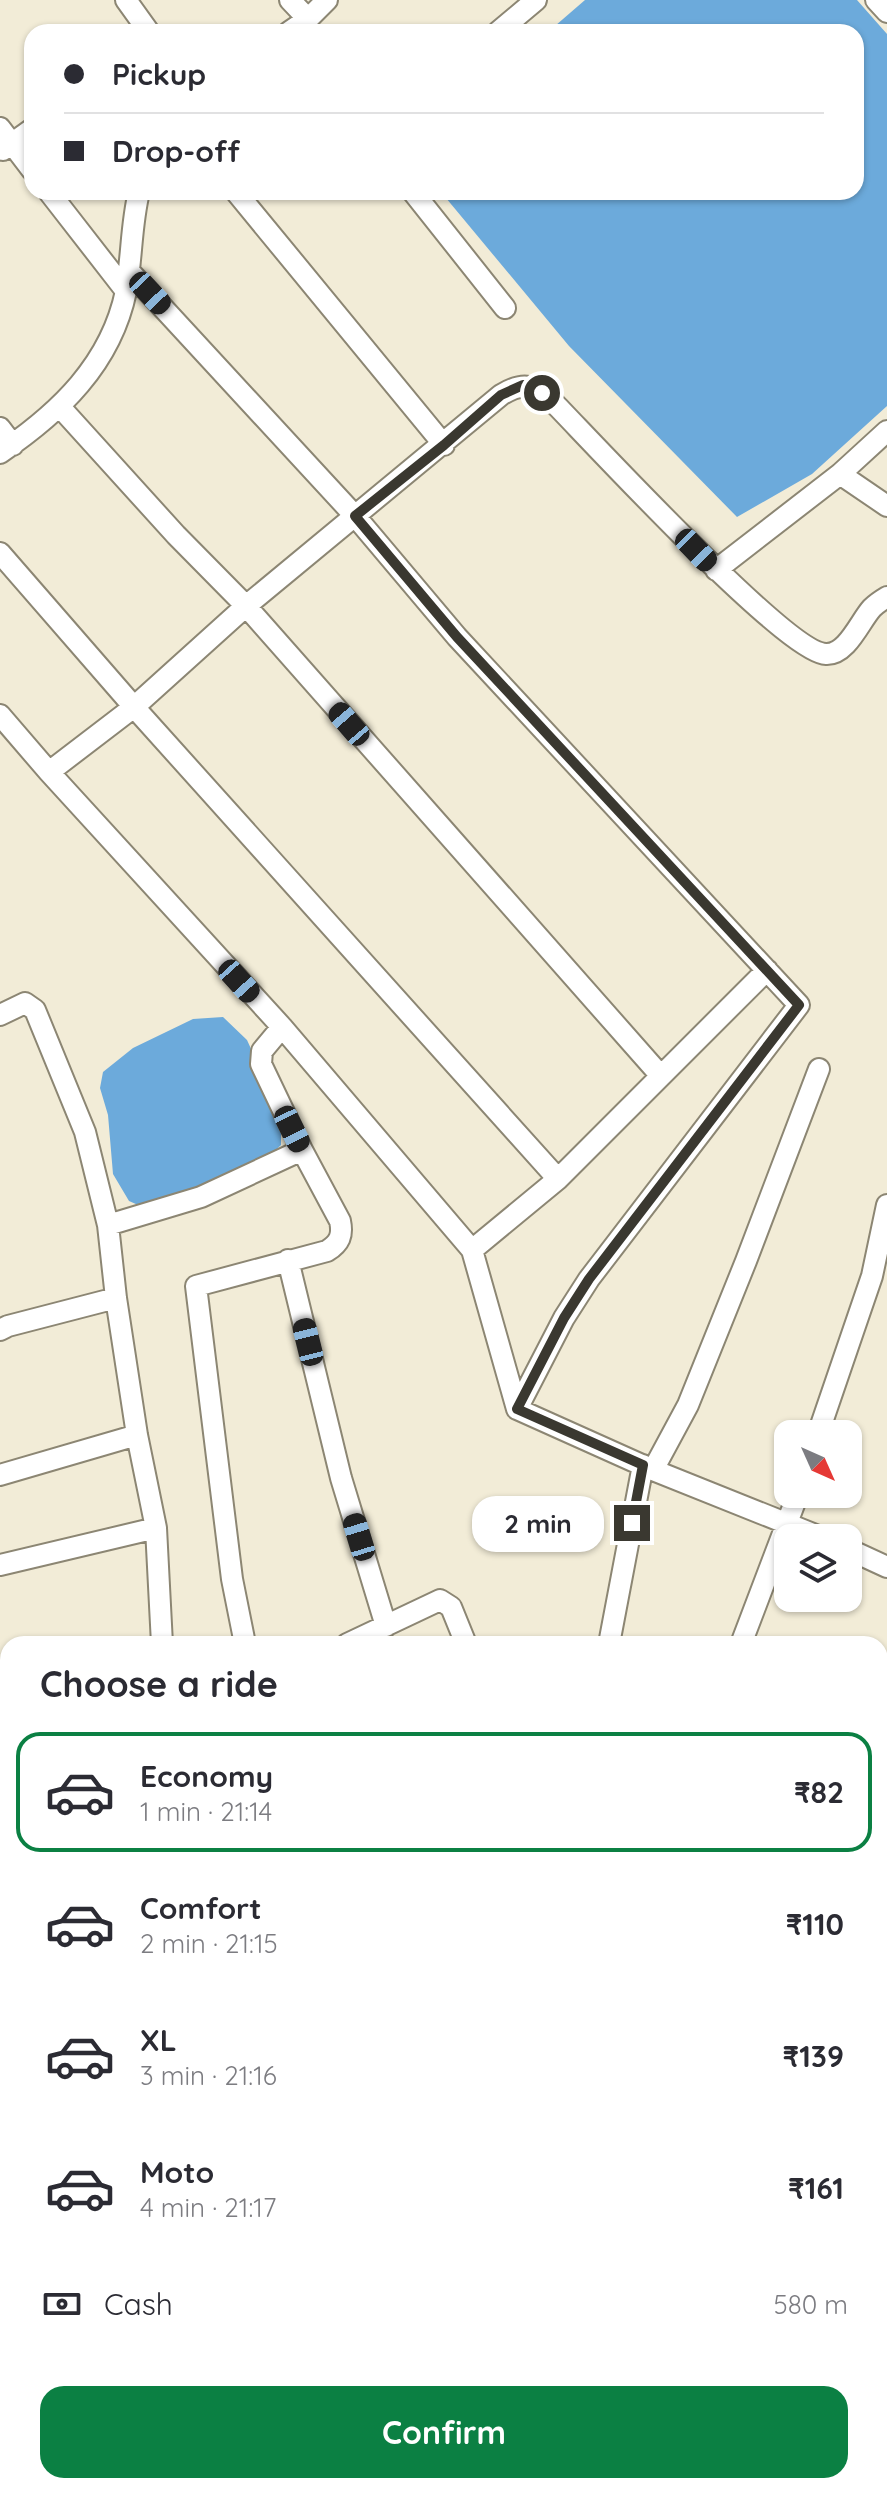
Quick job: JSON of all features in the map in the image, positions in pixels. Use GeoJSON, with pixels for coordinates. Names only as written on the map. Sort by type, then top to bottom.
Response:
{"type":"FeatureCollection","features":[{"type":"Feature","properties":{"kind":"street"},"geometry":{"type":"LineString","coordinates":[[126,0],[143,24]]}},
{"type":"Feature","properties":{"kind":"street"},"geometry":{"type":"LineString","coordinates":[[290,0],[308,19]]}},
{"type":"Feature","properties":{"kind":"street"},"geometry":{"type":"LineString","coordinates":[[301,24],[327,0]]}},
{"type":"Feature","properties":{"kind":"street"},"geometry":{"type":"LineString","coordinates":[[508,24],[536,0]]}},
{"type":"Feature","properties":{"kind":"street"},"geometry":{"type":"LineString","coordinates":[[876,0],[887,12]]}},
{"type":"Feature","properties":{"kind":"street"},"geometry":{"type":"LineString","coordinates":[[24,132],[4,141],[24,162]]}},
{"type":"Feature","properties":{"kind":"street"},"geometry":{"type":"LineString","coordinates":[[56,200],[127,281],[355,516],[457,637],[799,1005],[589,1279],[564,1318],[517,1409]]}},
{"type":"Feature","properties":{"kind":"street"},"geometry":{"type":"LineString","coordinates":[[0,428],[6,449],[60,407],[100,358],[118,323],[138,200]]}},
{"type":"Feature","properties":{"kind":"street"},"geometry":{"type":"LineString","coordinates":[[243,200],[444,445]]}},
{"type":"Feature","properties":{"kind":"street"},"geometry":{"type":"LineString","coordinates":[[419,200],[505,308]]}},
{"type":"Feature","properties":{"kind":"street"},"geometry":{"type":"LineString","coordinates":[[49,772],[134,707],[246,606],[501,395],[523,385],[533,387],[556,405],[716,570],[814,651],[832,653],[843,646],[873,607],[887,597]]}},
{"type":"Feature","properties":{"kind":"street"},"geometry":{"type":"LineString","coordinates":[[60,407],[176,535],[246,606],[661,1076]]}},
{"type":"Feature","properties":{"kind":"street"},"geometry":{"type":"LineString","coordinates":[[716,570],[840,474],[887,431]]}},
{"type":"Feature","properties":{"kind":"street"},"geometry":{"type":"LineString","coordinates":[[840,474],[887,506]]}},
{"type":"Feature","properties":{"kind":"street"},"geometry":{"type":"LineString","coordinates":[[0,553],[134,707],[558,1179]]}},
{"type":"Feature","properties":{"kind":"street"},"geometry":{"type":"LineString","coordinates":[[0,715],[282,1027],[472,1250],[517,1409],[648,1468],[792,1524]]}},
{"type":"Feature","properties":{"kind":"street"},"geometry":{"type":"LineString","coordinates":[[472,1250],[558,1179],[767,970]]}},
{"type":"Feature","properties":{"kind":"street"},"geometry":{"type":"LineString","coordinates":[[0,1015],[25,1003],[35,1010],[85,1132],[108,1225],[137,1435],[156,1528],[162,1636]]}},
{"type":"Feature","properties":{"kind":"street"},"geometry":{"type":"LineString","coordinates":[[243,1636],[232,1579],[196,1286],[327,1251],[335,1246],[342,1231],[340,1221],[261,1064],[262,1051],[282,1027]]}},
{"type":"Feature","properties":{"kind":"street"},"geometry":{"type":"LineString","coordinates":[[611,1636],[648,1468],[688,1405],[819,1069]]}},
{"type":"Feature","properties":{"kind":"street"},"geometry":{"type":"LineString","coordinates":[[108,1225],[201,1197],[302,1150]]}},
{"type":"Feature","properties":{"kind":"street"},"geometry":{"type":"LineString","coordinates":[[823,1420],[872,1276],[887,1205]]}},
{"type":"Feature","properties":{"kind":"street"},"geometry":{"type":"LineString","coordinates":[[288,1260],[341,1478],[386,1626]]}},
{"type":"Feature","properties":{"kind":"street"},"geometry":{"type":"LineString","coordinates":[[0,1330],[116,1298]]}},
{"type":"Feature","properties":{"kind":"street"},"geometry":{"type":"LineString","coordinates":[[0,1475],[137,1435]]}},
{"type":"Feature","properties":{"kind":"street"},"geometry":{"type":"LineString","coordinates":[[744,1636],[793,1508]]}},
{"type":"Feature","properties":{"kind":"street"},"geometry":{"type":"LineString","coordinates":[[0,1565],[156,1528]]}},
{"type":"Feature","properties":{"kind":"street"},"geometry":{"type":"LineString","coordinates":[[862,1555],[887,1567]]}},
{"type":"Feature","properties":{"kind":"street"},"geometry":{"type":"LineString","coordinates":[[364,1636],[435,1601],[444,1600],[451,1607],[463,1636]]}},
{"type":"Feature","properties":{"kind":"water"},"geometry":{"type":"Polygon","coordinates":[[[585,0],[857,0],[887,34],[887,406],[812,474],[737,517],[569,346],[448,200],[864,200],[864,24],[557,24],[585,0]]]}},
{"type":"Feature","properties":{"kind":"water"},"geometry":{"type":"Polygon","coordinates":[[[223,1017],[247,1040],[277,1106],[281,1145],[263,1162],[235,1177],[145,1208],[129,1201],[113,1174],[108,1115],[100,1088],[103,1072],[133,1048],[193,1019],[223,1017]]]}},
{"type":"Feature","properties":{"kind":"route"},"geometry":{"type":"LineString","coordinates":[[542,393],[523,385],[501,395],[355,516],[457,637],[799,1005],[589,1279],[564,1318],[517,1409],[643,1465],[632,1523]]}}]}
